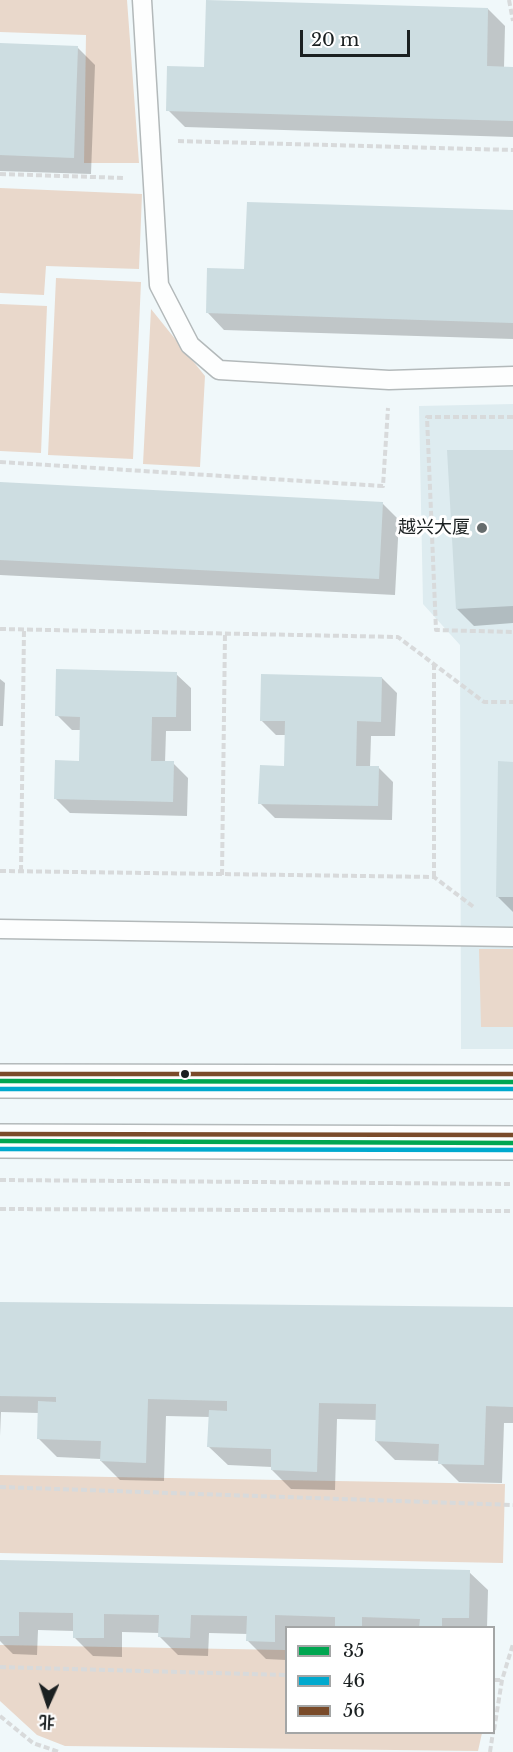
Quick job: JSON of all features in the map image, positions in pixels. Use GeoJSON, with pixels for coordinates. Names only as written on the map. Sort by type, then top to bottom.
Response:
{"type":"FeatureCollection","features":[{"type":"Feature","properties":{"kind":"main road"},"geometry":{"type":"LineString","coordinates":[[0,1081],[513,1082]]}},
{"type":"Feature","properties":{"kind":"main road"},"geometry":{"type":"LineString","coordinates":[[0,1141],[513,1143]]}},
{"type":"Feature","properties":{"kind":"lane"},"geometry":{"type":"LineString","coordinates":[[142,0],[159,285],[190,345],[219,370],[390,380],[513,376]]}},
{"type":"Feature","properties":{"kind":"lane"},"geometry":{"type":"LineString","coordinates":[[0,928],[513,937]]}},
{"type":"Feature","properties":{"kind":"path"},"geometry":{"type":"LineString","coordinates":[[509,0],[513,21]]}},
{"type":"Feature","properties":{"kind":"path"},"geometry":{"type":"LineString","coordinates":[[150,140],[513,150]]}},
{"type":"Feature","properties":{"kind":"path"},"geometry":{"type":"LineString","coordinates":[[0,174],[152,179]]}},
{"type":"Feature","properties":{"kind":"path"},"geometry":{"type":"LineString","coordinates":[[0,462],[383,486],[390,380]]}},
{"type":"Feature","properties":{"kind":"path"},"geometry":{"type":"LineString","coordinates":[[513,417],[428,417],[436,630],[513,632]]}},
{"type":"Feature","properties":{"kind":"path"},"geometry":{"type":"LineString","coordinates":[[0,629],[398,637],[484,702],[513,702]]}},
{"type":"Feature","properties":{"kind":"path"},"geometry":{"type":"LineString","coordinates":[[21,872],[24,629]]}},
{"type":"Feature","properties":{"kind":"path"},"geometry":{"type":"LineString","coordinates":[[222,875],[225,633]]}},
{"type":"Feature","properties":{"kind":"path"},"geometry":{"type":"LineString","coordinates":[[434,664],[434,878]]}},
{"type":"Feature","properties":{"kind":"path"},"geometry":{"type":"LineString","coordinates":[[0,871],[434,878],[478,910]]}},
{"type":"Feature","properties":{"kind":"path"},"geometry":{"type":"LineString","coordinates":[[0,1180],[513,1184]]}},
{"type":"Feature","properties":{"kind":"path"},"geometry":{"type":"LineString","coordinates":[[0,1209],[513,1211]]}},
{"type":"Feature","properties":{"kind":"path"},"geometry":{"type":"LineString","coordinates":[[0,1487],[513,1505]]}},
{"type":"Feature","properties":{"kind":"path"},"geometry":{"type":"LineString","coordinates":[[495,1720],[502,1680],[513,1644]]}},
{"type":"Feature","properties":{"kind":"path"},"geometry":{"type":"LineString","coordinates":[[0,1667],[285,1675]]}},
{"type":"Feature","properties":{"kind":"path"},"geometry":{"type":"LineString","coordinates":[[495,1680],[502,1680]]}},
{"type":"Feature","properties":{"kind":"path"},"geometry":{"type":"LineString","coordinates":[[0,1716],[33,1743],[59,1752]]}},
{"type":"Feature","properties":{"kind":"path"},"geometry":{"type":"LineString","coordinates":[[490,1752],[493,1734]]}},
{"type":"Feature","properties":{"kind":"shaded area"},"geometry":{"type":"Polygon","coordinates":[[[0,0],[127,0],[139,163],[84,163],[86,35],[0,32],[0,0]]]}},
{"type":"Feature","properties":{"kind":"shaded area"},"geometry":{"type":"Polygon","coordinates":[[[0,188],[142,194],[139,269],[46,266],[44,295],[0,293],[0,188]]]}},
{"type":"Feature","properties":{"kind":"shaded area"},"geometry":{"type":"Polygon","coordinates":[[[56,278],[141,282],[133,459],[48,455],[56,278]]]}},
{"type":"Feature","properties":{"kind":"shaded area"},"geometry":{"type":"Polygon","coordinates":[[[0,304],[47,306],[41,453],[0,451],[0,304]]]}},
{"type":"Feature","properties":{"kind":"shaded area"},"geometry":{"type":"Polygon","coordinates":[[[151,309],[205,376],[200,467],[143,464],[151,309]]]}},
{"type":"Feature","properties":{"kind":"shaded area"},"geometry":{"type":"Polygon","coordinates":[[[513,404],[513,1049],[461,1049],[460,645],[423,604],[419,406],[513,404]]]}},
{"type":"Feature","properties":{"kind":"shaded area"},"geometry":{"type":"Polygon","coordinates":[[[479,949],[513,949],[513,1027],[481,1027],[479,949]]]}},
{"type":"Feature","properties":{"kind":"shaded area"},"geometry":{"type":"Polygon","coordinates":[[[0,1475],[505,1484],[503,1563],[0,1553],[0,1475]]]}},
{"type":"Feature","properties":{"kind":"shaded area"},"geometry":{"type":"Polygon","coordinates":[[[0,1645],[285,1650],[285,1734],[482,1734],[478,1751],[65,1746],[37,1735],[0,1701],[0,1645]]]}},
{"type":"Feature","properties":{"kind":"building"},"geometry":{"type":"Polygon","coordinates":[[[206,0],[488,8],[487,66],[513,67],[513,121],[166,111],[167,66],[204,67],[206,0]]]}},
{"type":"Feature","properties":{"kind":"building"},"geometry":{"type":"Polygon","coordinates":[[[0,43],[78,46],[74,158],[0,155],[0,43]]]}},
{"type":"Feature","properties":{"kind":"building"},"geometry":{"type":"Polygon","coordinates":[[[247,202],[513,210],[513,323],[206,313],[207,268],[244,269],[247,202]]]}},
{"type":"Feature","properties":{"kind":"building","name":"越兴大厦"},"geometry":{"type":"Polygon","coordinates":[[[447,450],[513,450],[513,606],[456,609],[447,450]]]}},
{"type":"Feature","properties":{"kind":"building"},"geometry":{"type":"Polygon","coordinates":[[[0,482],[383,502],[379,579],[0,560],[0,482]]]}},
{"type":"Feature","properties":{"kind":"building"},"geometry":{"type":"Polygon","coordinates":[[[56,669],[177,672],[176,717],[152,717],[151,761],[174,761],[173,802],[54,799],[55,760],[79,761],[80,717],[55,716],[56,669]]]}},
{"type":"Feature","properties":{"kind":"building"},"geometry":{"type":"Polygon","coordinates":[[[261,674],[382,677],[381,722],[357,721],[356,766],[379,766],[378,806],[258,804],[260,765],[284,766],[285,721],[260,721],[261,674]]]}},
{"type":"Feature","properties":{"kind":"building"},"geometry":{"type":"Polygon","coordinates":[[[498,761],[513,762],[513,897],[496,897],[498,761]]]}},
{"type":"Feature","properties":{"kind":"building"},"geometry":{"type":"Polygon","coordinates":[[[0,1302],[513,1307],[513,1407],[486,1406],[484,1465],[438,1464],[439,1444],[375,1441],[376,1404],[319,1403],[317,1472],[271,1470],[271,1449],[207,1447],[209,1410],[227,1411],[227,1401],[148,1399],[146,1463],[100,1461],[101,1441],[37,1439],[38,1401],[56,1402],[56,1397],[0,1396],[0,1302]]]}},
{"type":"Feature","properties":{"kind":"building"},"geometry":{"type":"Polygon","coordinates":[[[0,1560],[470,1570],[469,1618],[442,1618],[442,1626],[419,1626],[420,1619],[362,1617],[362,1626],[335,1626],[335,1617],[275,1615],[275,1642],[246,1641],[247,1616],[191,1615],[190,1638],[158,1637],[159,1615],[104,1614],[104,1638],[73,1638],[73,1613],[19,1612],[19,1636],[0,1636],[0,1560]]]}},
{"type":"Feature","properties":{"kind":"transit line","name":"56"},"geometry":{"type":"LineString","coordinates":[[0,1074],[513,1074]]}},
{"type":"Feature","properties":{"kind":"transit line","name":"35"},"geometry":{"type":"LineString","coordinates":[[0,1081],[513,1082]]}},
{"type":"Feature","properties":{"kind":"transit line","name":"46"},"geometry":{"type":"LineString","coordinates":[[0,1089],[513,1089]]}},
{"type":"Feature","properties":{"kind":"transit line","name":"56"},"geometry":{"type":"LineString","coordinates":[[0,1134],[513,1135]]}},
{"type":"Feature","properties":{"kind":"transit line","name":"35"},"geometry":{"type":"LineString","coordinates":[[0,1141],[513,1143]]}},
{"type":"Feature","properties":{"kind":"transit line","name":"46"},"geometry":{"type":"LineString","coordinates":[[0,1149],[513,1150]]}},
{"type":"Feature","properties":{"kind":"place","name":"越兴大厦"},"geometry":{"type":"Point","coordinates":[482,528]}}]}
